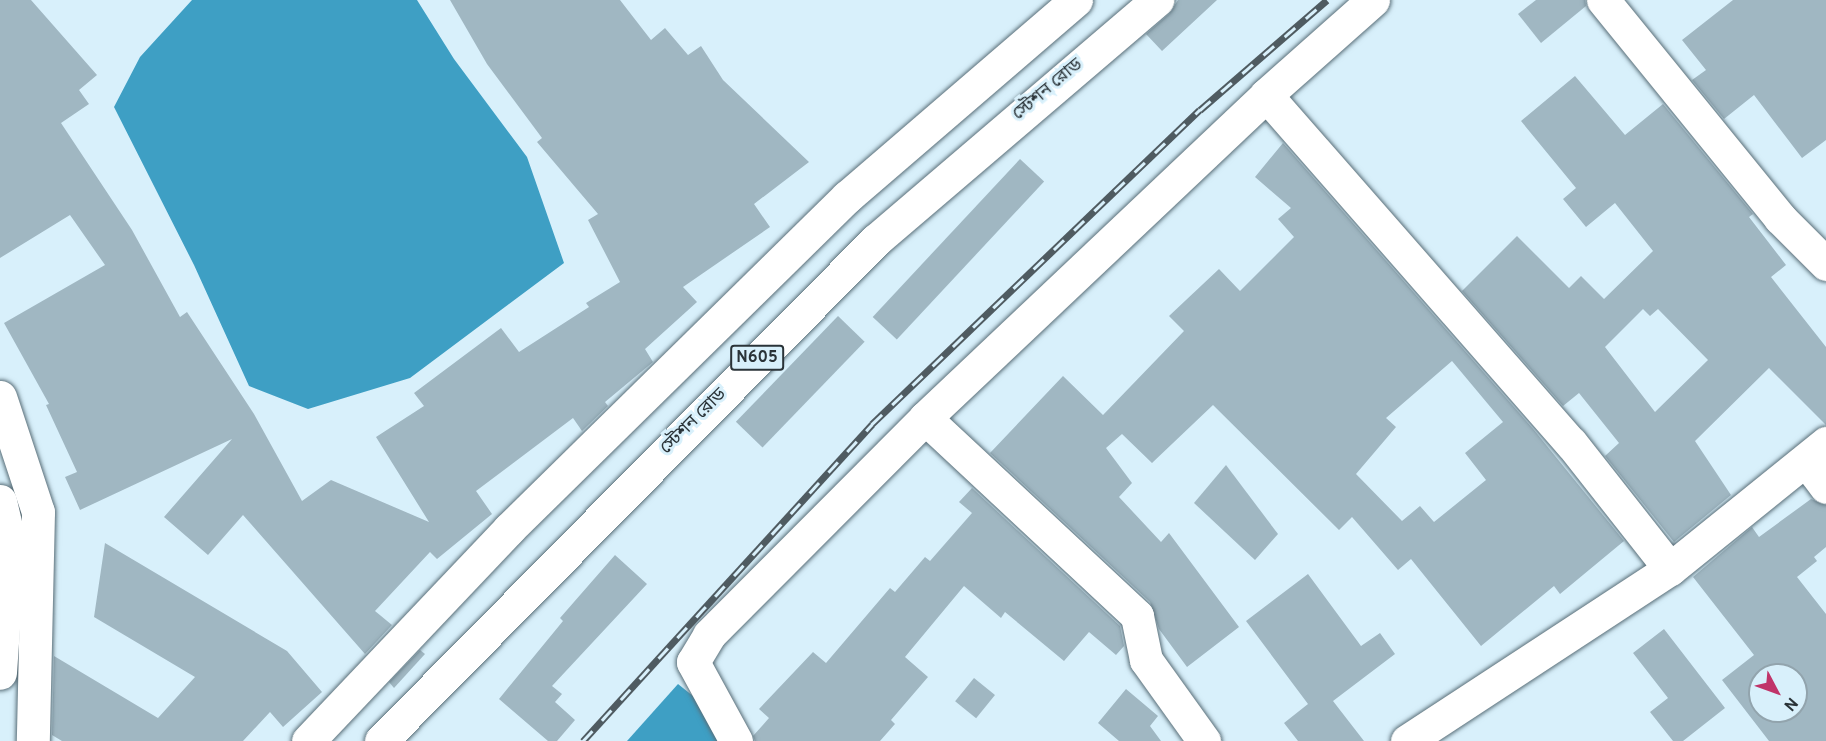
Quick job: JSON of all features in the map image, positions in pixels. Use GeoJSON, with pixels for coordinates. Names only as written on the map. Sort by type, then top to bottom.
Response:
{"type":"FeatureCollection","features":[{"type":"Feature","properties":{"kind":"main road","name":"N605"},"geometry":{"type":"LineString","coordinates":[[308,741],[509,529],[847,198],[1076,0]]}},
{"type":"Feature","properties":{"kind":"main road","name":"স্টেশন রোড"},"geometry":{"type":"LineString","coordinates":[[381,741],[876,240],[1157,0]]}},
{"type":"Feature","properties":{"kind":"main road"},"geometry":{"type":"LineString","coordinates":[[736,741],[693,662],[709,635],[925,418],[1266,95],[1373,0]]}},
{"type":"Feature","properties":{"kind":"main road"},"geometry":{"type":"LineString","coordinates":[[1603,0],[1780,218],[1826,264]]}},
{"type":"Feature","properties":{"kind":"main road"},"geometry":{"type":"LineString","coordinates":[[1266,95],[1571,443],[1670,569]]}},
{"type":"Feature","properties":{"kind":"main road"},"geometry":{"type":"LineString","coordinates":[[0,397],[38,512],[33,741]]}},
{"type":"Feature","properties":{"kind":"main road"},"geometry":{"type":"LineString","coordinates":[[925,418],[1137,616],[1146,660],[1204,741]]}},
{"type":"Feature","properties":{"kind":"main road"},"geometry":{"type":"LineString","coordinates":[[1407,741],[1670,569],[1820,464]]}},
{"type":"Feature","properties":{"kind":"main road"},"geometry":{"type":"LineString","coordinates":[[0,501],[4,547],[0,673]]}},
{"type":"Feature","properties":{"kind":"main road"},"geometry":{"type":"LineString","coordinates":[[4,547],[38,512]]}},
{"type":"Feature","properties":{"kind":"water"},"geometry":{"type":"Polygon","coordinates":[[[192,0],[417,0],[454,59],[527,157],[564,263],[410,378],[308,409],[249,386],[194,265],[114,107],[140,57],[192,0]]]}},
{"type":"Feature","properties":{"kind":"water"},"geometry":{"type":"Polygon","coordinates":[[[678,684],[703,704],[725,741],[627,741],[678,684]]]}},
{"type":"Feature","properties":{"kind":"building"},"geometry":{"type":"Polygon","coordinates":[[[0,0],[31,0],[97,75],[79,90],[89,104],[61,123],[132,230],[180,317],[187,312],[254,414],[302,501],[331,480],[429,522],[376,437],[424,406],[414,393],[501,328],[519,352],[589,307],[586,303],[620,282],[588,220],[598,214],[537,142],[542,138],[487,64],[450,0],[620,0],[651,40],[665,28],[688,55],[701,46],[723,80],[809,162],[754,204],[770,227],[683,287],[697,302],[645,349],[653,362],[605,402],[608,406],[582,431],[573,418],[476,491],[492,514],[437,559],[430,552],[375,611],[392,625],[365,654],[243,515],[208,555],[164,517],[232,439],[80,510],[65,477],[77,472],[46,405],[49,404],[4,323],[105,265],[70,215],[0,258],[0,0]]]}},
{"type":"Feature","properties":{"kind":"building"},"geometry":{"type":"Polygon","coordinates":[[[1178,0],[1217,0],[1162,51],[1146,34],[1169,14],[1178,0]]]}},
{"type":"Feature","properties":{"kind":"building"},"geometry":{"type":"Polygon","coordinates":[[[1536,0],[1585,0],[1586,6],[1541,43],[1518,14],[1536,0]]]}},
{"type":"Feature","properties":{"kind":"building"},"geometry":{"type":"Polygon","coordinates":[[[1733,0],[1826,0],[1826,140],[1802,158],[1754,95],[1724,119],[1692,80],[1706,70],[1682,40],[1733,0]]]}},
{"type":"Feature","properties":{"kind":"building"},"geometry":{"type":"Polygon","coordinates":[[[1575,76],[1625,135],[1663,104],[1753,214],[1749,217],[1786,265],[1771,277],[1826,347],[1826,425],[1769,368],[1695,441],[1731,495],[1674,542],[1605,456],[1619,443],[1579,393],[1563,406],[1462,291],[1517,236],[1569,288],[1581,276],[1604,299],[1653,251],[1615,203],[1586,227],[1563,199],[1576,188],[1521,121],[1575,76]],[[1643,309],[1605,347],[1655,412],[1708,360],[1658,309],[1650,316],[1643,309]]]}},
{"type":"Feature","properties":{"kind":"building"},"geometry":{"type":"Polygon","coordinates":[[[1283,143],[1534,430],[1624,541],[1560,594],[1554,586],[1481,646],[1411,559],[1398,570],[1352,517],[1339,530],[1213,405],[1152,463],[1122,434],[1106,448],[1132,483],[1119,497],[1161,542],[1169,533],[1239,627],[1187,667],[1159,629],[1150,602],[990,453],[1063,376],[1103,415],[1184,331],[1169,316],[1219,269],[1240,291],[1294,237],[1278,219],[1291,208],[1255,177],[1283,143]],[[1452,361],[1386,418],[1396,427],[1356,474],[1402,521],[1420,506],[1434,522],[1486,480],[1465,453],[1503,422],[1452,361]]]}},
{"type":"Feature","properties":{"kind":"building"},"geometry":{"type":"Polygon","coordinates":[[[1020,159],[1044,182],[897,339],[873,317],[1020,159]]]}},
{"type":"Feature","properties":{"kind":"building"},"geometry":{"type":"Polygon","coordinates":[[[838,316],[865,342],[763,447],[736,422],[838,316]]]}},
{"type":"Feature","properties":{"kind":"building"},"geometry":{"type":"Polygon","coordinates":[[[1226,465],[1278,534],[1255,560],[1194,503],[1226,465]]]}},
{"type":"Feature","properties":{"kind":"building"},"geometry":{"type":"Polygon","coordinates":[[[972,488],[1120,626],[1124,646],[1116,655],[1089,632],[1064,661],[1005,612],[1001,618],[964,586],[905,657],[928,677],[891,720],[895,724],[880,741],[755,741],[753,736],[769,718],[759,709],[813,652],[826,663],[890,588],[895,592],[925,557],[930,561],[972,513],[959,502],[972,488]]]}},
{"type":"Feature","properties":{"kind":"building"},"geometry":{"type":"Polygon","coordinates":[[[1811,499],[1826,505],[1826,547],[1814,557],[1817,561],[1797,577],[1826,614],[1826,741],[1769,741],[1755,723],[1808,723],[1808,663],[1748,663],[1748,714],[1722,680],[1754,655],[1693,577],[1752,527],[1759,537],[1811,499]]]}},
{"type":"Feature","properties":{"kind":"building"},"geometry":{"type":"Polygon","coordinates":[[[105,543],[287,651],[322,692],[283,727],[270,712],[243,741],[62,741],[52,735],[54,656],[158,718],[195,677],[94,617],[105,543]]]}},
{"type":"Feature","properties":{"kind":"building"},"geometry":{"type":"Polygon","coordinates":[[[615,555],[647,584],[552,686],[562,694],[555,702],[575,720],[557,741],[548,741],[499,699],[563,621],[560,618],[615,555]]]}},
{"type":"Feature","properties":{"kind":"building"},"geometry":{"type":"Polygon","coordinates":[[[1308,574],[1361,646],[1380,633],[1395,654],[1333,701],[1364,741],[1298,741],[1284,723],[1308,704],[1246,621],[1308,574]]]}},
{"type":"Feature","properties":{"kind":"building"},"geometry":{"type":"Polygon","coordinates":[[[1664,629],[1725,708],[1683,741],[1673,741],[1650,712],[1668,698],[1633,653],[1664,629]]]}},
{"type":"Feature","properties":{"kind":"building"},"geometry":{"type":"Polygon","coordinates":[[[420,650],[425,654],[394,688],[389,682],[420,650]]]}},
{"type":"Feature","properties":{"kind":"building"},"geometry":{"type":"Polygon","coordinates":[[[974,678],[995,695],[976,718],[955,701],[974,678]]]}},
{"type":"Feature","properties":{"kind":"building"},"geometry":{"type":"Polygon","coordinates":[[[1126,689],[1158,716],[1150,726],[1161,741],[1119,741],[1098,723],[1126,689]]]}},
{"type":"Feature","properties":{"kind":"railway"},"geometry":{"type":"LineString","coordinates":[[583,741],[872,424],[1200,110],[1327,0]]}}]}
